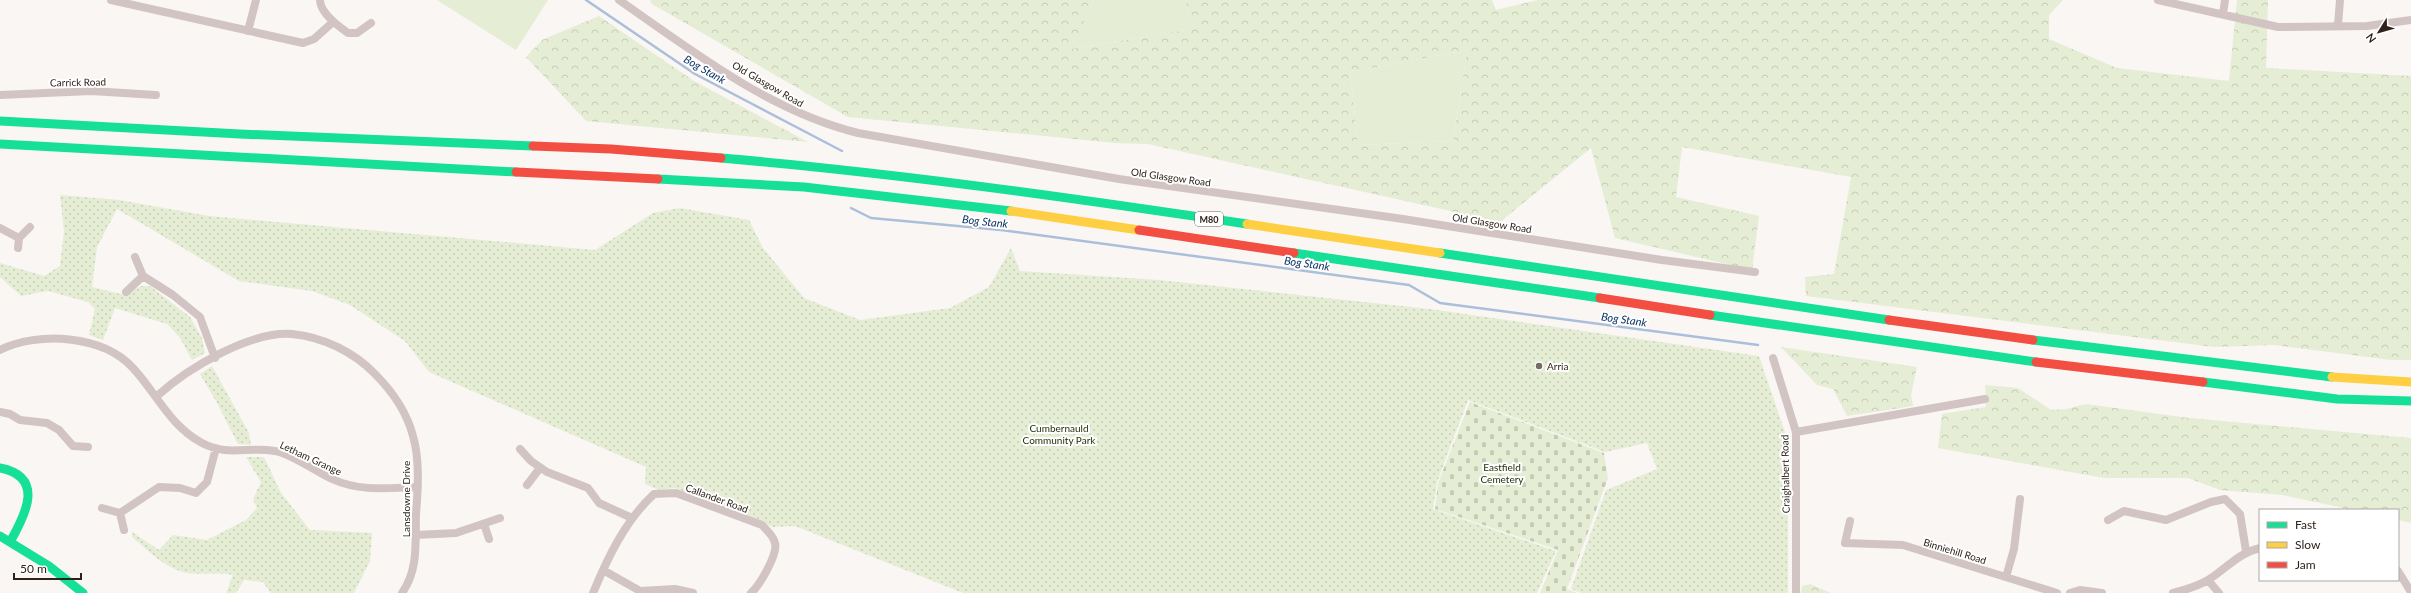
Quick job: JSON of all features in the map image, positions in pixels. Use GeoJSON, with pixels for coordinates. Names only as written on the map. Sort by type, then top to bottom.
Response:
{"type":"FeatureCollection","features":[{"type":"Feature","properties":{"kind":"main road","name":"M80"},"geometry":{"type":"LineString","coordinates":[[0,121],[240,134],[611,149],[804,165],[996,187],[1978,333],[2340,378],[2411,382]]}},
{"type":"Feature","properties":{"kind":"main road","name":"M80"},"geometry":{"type":"LineString","coordinates":[[0,144],[804,187],[1001,209],[1975,354],[2337,399],[2411,402]]}},
{"type":"Feature","properties":{"kind":"main road"},"geometry":{"type":"LineString","coordinates":[[0,468],[11,470],[19,475],[28,488],[29,496],[24,517],[10,542]]}},
{"type":"Feature","properties":{"kind":"main road"},"geometry":{"type":"LineString","coordinates":[[0,536],[49,566],[83,593]]}},
{"type":"Feature","properties":{"kind":"street"},"geometry":{"type":"LineString","coordinates":[[111,0],[303,43],[314,39],[334,22]]}},
{"type":"Feature","properties":{"kind":"street"},"geometry":{"type":"LineString","coordinates":[[248,31],[256,0]]}},
{"type":"Feature","properties":{"kind":"street"},"geometry":{"type":"LineString","coordinates":[[320,0],[320,4],[334,22],[348,33],[357,32],[371,23]]}},
{"type":"Feature","properties":{"kind":"street","name":"Old Glasgow Road"},"geometry":{"type":"LineString","coordinates":[[619,0],[767,98],[807,118],[858,133],[1118,179],[1403,219],[1662,260],[1754,272]]}},
{"type":"Feature","properties":{"kind":"street"},"geometry":{"type":"LineString","coordinates":[[2158,0],[2278,27],[2338,25],[2367,26],[2411,20]]}},
{"type":"Feature","properties":{"kind":"street"},"geometry":{"type":"LineString","coordinates":[[2223,14],[2225,0]]}},
{"type":"Feature","properties":{"kind":"street"},"geometry":{"type":"LineString","coordinates":[[2338,25],[2340,0]]}},
{"type":"Feature","properties":{"kind":"street","name":"Carrick Road"},"geometry":{"type":"LineString","coordinates":[[0,95],[91,91],[156,95]]}},
{"type":"Feature","properties":{"kind":"street"},"geometry":{"type":"LineString","coordinates":[[18,248],[19,238],[30,227]]}},
{"type":"Feature","properties":{"kind":"street"},"geometry":{"type":"LineString","coordinates":[[0,228],[19,238]]}},
{"type":"Feature","properties":{"kind":"street"},"geometry":{"type":"LineString","coordinates":[[135,257],[144,276],[173,295],[200,317],[215,358]]}},
{"type":"Feature","properties":{"kind":"street"},"geometry":{"type":"LineString","coordinates":[[126,292],[144,276]]}},
{"type":"Feature","properties":{"kind":"street","name":"Lansdowne Drive"},"geometry":{"type":"LineString","coordinates":[[157,396],[203,363],[259,339],[291,334],[322,341],[358,359],[381,380],[405,416],[414,438],[418,488],[416,535],[411,576],[402,593]]}},
{"type":"Feature","properties":{"kind":"street","name":"Letham Grange"},"geometry":{"type":"LineString","coordinates":[[0,350],[22,342],[45,339],[76,341],[91,345],[113,353],[132,366],[157,396],[176,425],[201,442],[223,452],[277,451],[333,480],[359,489],[418,488]]}},
{"type":"Feature","properties":{"kind":"street","name":"Craighalbert Road"},"geometry":{"type":"LineString","coordinates":[[1773,358],[1796,432],[1796,593]]}},
{"type":"Feature","properties":{"kind":"street"},"geometry":{"type":"LineString","coordinates":[[1796,432],[1986,399]]}},
{"type":"Feature","properties":{"kind":"street"},"geometry":{"type":"LineString","coordinates":[[0,412],[10,414],[20,420],[47,422],[59,430],[73,446],[88,447]]}},
{"type":"Feature","properties":{"kind":"street"},"geometry":{"type":"LineString","coordinates":[[102,508],[120,513],[159,487],[180,488],[196,493],[207,482],[216,448]]}},
{"type":"Feature","properties":{"kind":"street"},"geometry":{"type":"LineString","coordinates":[[520,449],[540,468],[588,488],[599,503],[632,518]]}},
{"type":"Feature","properties":{"kind":"street"},"geometry":{"type":"LineString","coordinates":[[527,485],[540,468]]}},
{"type":"Feature","properties":{"kind":"street","name":"Callander Road"},"geometry":{"type":"LineString","coordinates":[[593,593],[603,570],[632,518],[654,494],[676,493],[762,525],[772,536],[776,545],[775,552],[759,584],[751,593]]}},
{"type":"Feature","properties":{"kind":"street"},"geometry":{"type":"LineString","coordinates":[[2006,577],[2014,549],[2020,499]]}},
{"type":"Feature","properties":{"kind":"street"},"geometry":{"type":"LineString","coordinates":[[2108,520],[2124,511],[2166,520],[2211,502],[2225,499],[2240,514],[2246,551]]}},
{"type":"Feature","properties":{"kind":"street"},"geometry":{"type":"LineString","coordinates":[[120,513],[124,530]]}},
{"type":"Feature","properties":{"kind":"street"},"geometry":{"type":"LineString","coordinates":[[416,535],[447,535],[500,518]]}},
{"type":"Feature","properties":{"kind":"street","name":"Binniehill Road"},"geometry":{"type":"LineString","coordinates":[[1850,521],[1845,543],[1903,545],[2057,593]]}},
{"type":"Feature","properties":{"kind":"street"},"geometry":{"type":"LineString","coordinates":[[484,524],[489,539]]}},
{"type":"Feature","properties":{"kind":"street"},"geometry":{"type":"LineString","coordinates":[[2173,593],[2189,590],[2208,580],[2246,551],[2259,548]]}},
{"type":"Feature","properties":{"kind":"street"},"geometry":{"type":"LineString","coordinates":[[603,570],[640,591],[675,589],[694,593]]}},
{"type":"Feature","properties":{"kind":"street"},"geometry":{"type":"LineString","coordinates":[[2399,573],[2411,592]]}},
{"type":"Feature","properties":{"kind":"street"},"geometry":{"type":"LineString","coordinates":[[2208,580],[2219,593]]}},
{"type":"Feature","properties":{"kind":"street"},"geometry":{"type":"LineString","coordinates":[[2070,593],[2080,590],[2102,593]]}},
{"type":"Feature","properties":{"kind":"green space"},"geometry":{"type":"Polygon","coordinates":[[[437,0],[548,0],[516,50],[437,0]]]}},
{"type":"Feature","properties":{"kind":"green space"},"geometry":{"type":"Polygon","coordinates":[[[650,0],[1094,0],[1071,49],[1191,29],[1186,0],[1492,0],[1496,10],[1538,0],[2063,0],[2049,15],[2049,39],[2117,68],[2229,81],[2237,0],[2268,0],[2266,68],[2411,76],[2411,360],[2391,360],[2274,345],[2214,347],[1806,296],[1805,277],[1834,274],[1851,177],[1682,147],[1676,197],[1759,216],[1752,270],[1615,238],[1591,148],[1500,222],[1148,144],[1115,143],[848,117],[652,4],[650,0]],[[1467,50],[1350,72],[1358,145],[1453,141],[1467,50]]]}},
{"type":"Feature","properties":{"kind":"green space"},"geometry":{"type":"Polygon","coordinates":[[[1094,0],[1186,0],[1192,29],[1070,49],[1094,0]]]}},
{"type":"Feature","properties":{"kind":"green space"},"geometry":{"type":"Polygon","coordinates":[[[599,16],[694,81],[808,142],[586,121],[526,57],[542,40],[599,16]]]}},
{"type":"Feature","properties":{"kind":"green space"},"geometry":{"type":"Polygon","coordinates":[[[1467,50],[1453,141],[1358,145],[1350,72],[1467,50]]]}},
{"type":"Feature","properties":{"kind":"green space","name":"Cumbernauld Community Park"},"geometry":{"type":"Polygon","coordinates":[[[60,195],[119,200],[209,216],[595,250],[653,213],[680,208],[749,220],[763,248],[804,298],[860,320],[950,308],[989,287],[1011,248],[1020,271],[1159,280],[1430,309],[1759,356],[1788,441],[1788,593],[1581,593],[1571,589],[1606,490],[1657,469],[1647,443],[1605,452],[1468,400],[1437,482],[1433,509],[1556,551],[1537,593],[963,593],[795,526],[773,527],[675,488],[659,490],[645,484],[646,467],[429,372],[405,341],[350,305],[312,291],[239,281],[117,209],[97,247],[92,287],[125,295],[141,286],[150,286],[190,317],[202,338],[205,353],[192,360],[180,338],[167,324],[115,308],[103,340],[89,335],[95,309],[88,302],[48,291],[21,296],[0,277],[0,263],[44,276],[60,266],[64,231],[60,195]]]}},
{"type":"Feature","properties":{"kind":"green space"},"geometry":{"type":"Polygon","coordinates":[[[1781,347],[1917,367],[1911,395],[1913,406],[1847,416],[1833,389],[1817,385],[1781,347]]]}},
{"type":"Feature","properties":{"kind":"green space"},"geometry":{"type":"Polygon","coordinates":[[[212,366],[249,433],[251,445],[238,444],[200,374],[212,366]]]}},
{"type":"Feature","properties":{"kind":"green space"},"geometry":{"type":"Polygon","coordinates":[[[1985,385],[2018,388],[2051,410],[2066,409],[2086,404],[2189,418],[2411,438],[2411,523],[2399,520],[2399,509],[2348,509],[2282,495],[2220,490],[2188,478],[2104,478],[1938,448],[1942,414],[1986,407],[1985,385]]]}},
{"type":"Feature","properties":{"kind":"green space","name":"Eastfield Cemetery"},"geometry":{"type":"Polygon","coordinates":[[[1470,402],[1604,453],[1608,478],[1567,589],[1577,593],[1540,593],[1558,550],[1435,509],[1438,483],[1470,402]]]}},
{"type":"Feature","properties":{"kind":"green space"},"geometry":{"type":"Polygon","coordinates":[[[246,457],[264,457],[281,493],[310,530],[372,533],[370,561],[354,593],[271,593],[263,582],[244,580],[236,593],[226,593],[233,575],[192,574],[179,571],[157,558],[132,537],[132,532],[159,550],[173,535],[207,540],[246,520],[257,508],[253,499],[261,482],[246,457]]]}},
{"type":"Feature","properties":{"kind":"green space"},"geometry":{"type":"Polygon","coordinates":[[[1810,584],[1831,593],[1801,593],[1802,586],[1810,584]]]}},
{"type":"Feature","properties":{"kind":"waterway","name":"Bog Stank"},"geometry":{"type":"LineString","coordinates":[[586,0],[695,74],[842,151]]}},
{"type":"Feature","properties":{"kind":"waterway","name":"Bog Stank"},"geometry":{"type":"LineString","coordinates":[[851,208],[871,218],[1001,230],[1409,285],[1440,303],[1758,345]]}},
{"type":"Feature","properties":{"kind":"traffic: fast"},"geometry":{"type":"LineString","coordinates":[[0,121],[240,134],[533,146]]}},
{"type":"Feature","properties":{"kind":"traffic: fast"},"geometry":{"type":"LineString","coordinates":[[0,144],[516,172]]}},
{"type":"Feature","properties":{"kind":"traffic: fast"},"geometry":{"type":"LineString","coordinates":[[721,158],[919,179],[1247,224]]}},
{"type":"Feature","properties":{"kind":"traffic: fast"},"geometry":{"type":"LineString","coordinates":[[658,179],[804,187],[1011,211]]}},
{"type":"Feature","properties":{"kind":"traffic: fast"},"geometry":{"type":"LineString","coordinates":[[1294,253],[1600,298]]}},
{"type":"Feature","properties":{"kind":"traffic: fast"},"geometry":{"type":"LineString","coordinates":[[1440,253],[1889,320]]}},
{"type":"Feature","properties":{"kind":"traffic: fast"},"geometry":{"type":"LineString","coordinates":[[1710,315],[2036,362]]}},
{"type":"Feature","properties":{"kind":"traffic: fast"},"geometry":{"type":"LineString","coordinates":[[2033,340],[2332,377]]}},
{"type":"Feature","properties":{"kind":"traffic: fast"},"geometry":{"type":"LineString","coordinates":[[2203,382],[2337,399],[2411,401]]}},
{"type":"Feature","properties":{"kind":"traffic: fast"},"geometry":{"type":"LineString","coordinates":[[0,468],[14,473],[23,479],[27,488],[28,498],[26,509],[10,542]]}},
{"type":"Feature","properties":{"kind":"traffic: fast"},"geometry":{"type":"LineString","coordinates":[[0,536],[49,566],[83,593]]}},
{"type":"Feature","properties":{"kind":"traffic: slow"},"geometry":{"type":"LineString","coordinates":[[1011,211],[1139,230]]}},
{"type":"Feature","properties":{"kind":"traffic: slow"},"geometry":{"type":"LineString","coordinates":[[1247,224],[1440,253]]}},
{"type":"Feature","properties":{"kind":"traffic: slow"},"geometry":{"type":"LineString","coordinates":[[2332,377],[2411,382]]}},
{"type":"Feature","properties":{"kind":"traffic: jam"},"geometry":{"type":"LineString","coordinates":[[533,146],[611,149],[721,158]]}},
{"type":"Feature","properties":{"kind":"traffic: jam"},"geometry":{"type":"LineString","coordinates":[[516,172],[658,179]]}},
{"type":"Feature","properties":{"kind":"traffic: jam"},"geometry":{"type":"LineString","coordinates":[[1139,230],[1294,253]]}},
{"type":"Feature","properties":{"kind":"traffic: jam"},"geometry":{"type":"LineString","coordinates":[[1600,298],[1710,315]]}},
{"type":"Feature","properties":{"kind":"traffic: jam"},"geometry":{"type":"LineString","coordinates":[[1889,320],[2033,340]]}},
{"type":"Feature","properties":{"kind":"traffic: jam"},"geometry":{"type":"LineString","coordinates":[[2036,362],[2203,382]]}},
{"type":"Feature","properties":{"kind":"place","name":"Arria"},"geometry":{"type":"Point","coordinates":[1539,366]}}]}
